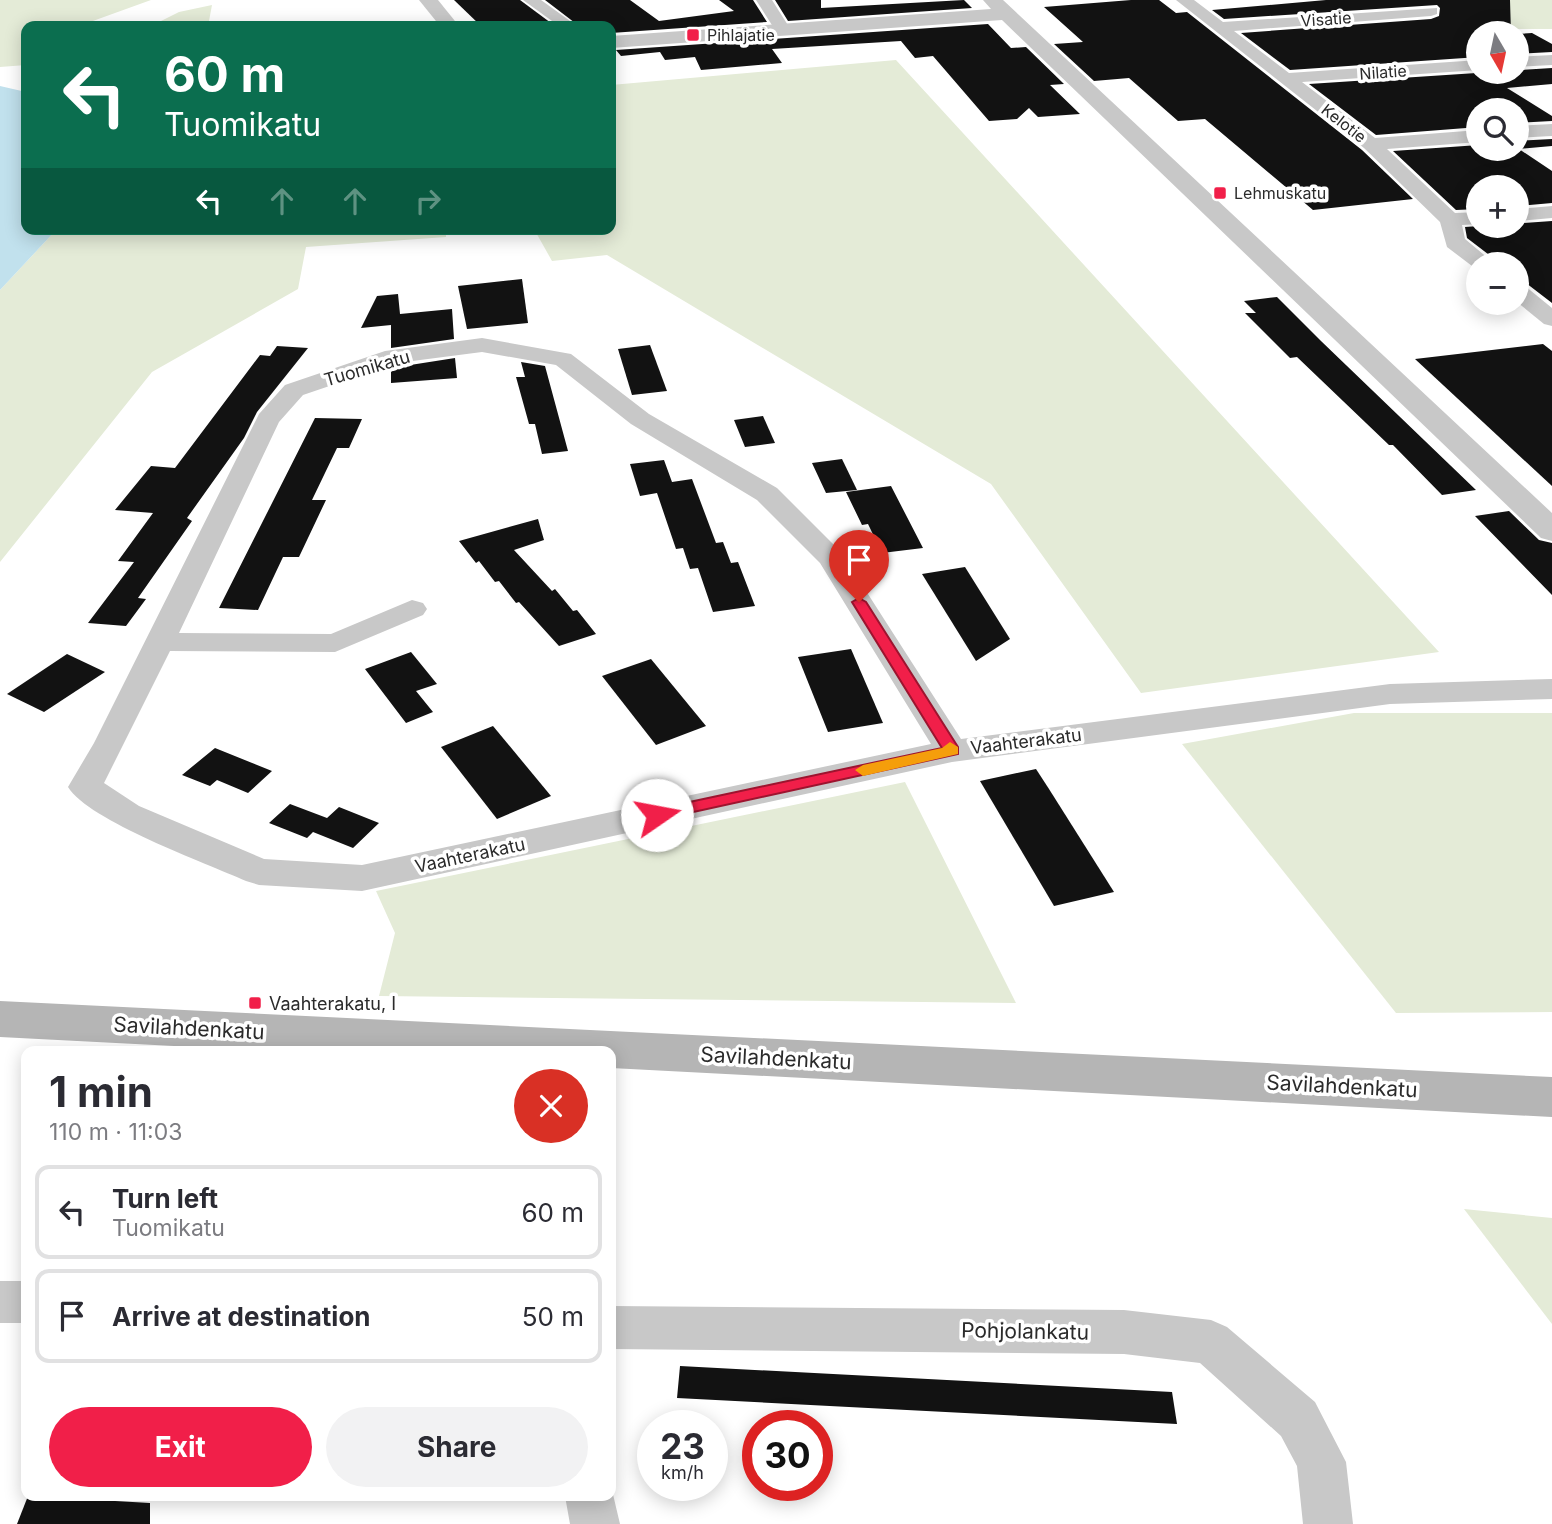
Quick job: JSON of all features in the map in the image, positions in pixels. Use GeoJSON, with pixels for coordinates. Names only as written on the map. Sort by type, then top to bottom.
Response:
{"type":"FeatureCollection","features":[{"type":"Feature","properties":{"kind":"main road","name":"Savilahdenkatu"},"geometry":{"type":"LineString","coordinates":[[0,1019],[537,1046]]}},
{"type":"Feature","properties":{"kind":"main road","name":"Savilahdenkatu"},"geometry":{"type":"LineString","coordinates":[[616,1050],[1552,1097]]}},
{"type":"Feature","properties":{"kind":"street"},"geometry":{"type":"LineString","coordinates":[[428,0],[446,21]]}},
{"type":"Feature","properties":{"kind":"street"},"geometry":{"type":"LineString","coordinates":[[531,0],[562,21]]}},
{"type":"Feature","properties":{"kind":"street"},"geometry":{"type":"LineString","coordinates":[[764,0],[783,30]]}},
{"type":"Feature","properties":{"kind":"street","name":"Kelotie"},"geometry":{"type":"LineString","coordinates":[[1184,0],[1371,144],[1450,220],[1455,242],[1468,252]]}},
{"type":"Feature","properties":{"kind":"street"},"geometry":{"type":"LineString","coordinates":[[616,42],[783,30],[999,7],[1552,531]]}},
{"type":"Feature","properties":{"kind":"street","name":"Visatie"},"geometry":{"type":"LineString","coordinates":[[1221,27],[1431,11]]}},
{"type":"Feature","properties":{"kind":"street"},"geometry":{"type":"LineString","coordinates":[[1530,61],[1552,60]]}},
{"type":"Feature","properties":{"kind":"street","name":"Nilatie"},"geometry":{"type":"LineString","coordinates":[[1287,78],[1466,66]]}},
{"type":"Feature","properties":{"kind":"street"},"geometry":{"type":"LineString","coordinates":[[1529,131],[1552,130]]}},
{"type":"Feature","properties":{"kind":"street"},"geometry":{"type":"LineString","coordinates":[[1371,144],[1466,136]]}},
{"type":"Feature","properties":{"kind":"street"},"geometry":{"type":"LineString","coordinates":[[1529,214],[1552,212]]}},
{"type":"Feature","properties":{"kind":"street"},"geometry":{"type":"LineString","coordinates":[[1450,220],[1466,219]]}},
{"type":"Feature","properties":{"kind":"street"},"geometry":{"type":"LineString","coordinates":[[1529,300],[1549,314]]}},
{"type":"Feature","properties":{"kind":"street","name":"Tuomikatu"},"geometry":{"type":"LineString","coordinates":[[259,872],[127,814],[85,787],[268,419],[294,390],[393,356],[482,345],[563,359],[640,419],[766,494],[831,558],[952,751]]}},
{"type":"Feature","properties":{"kind":"street"},"geometry":{"type":"LineString","coordinates":[[159,642],[335,643],[412,610]]}},
{"type":"Feature","properties":{"kind":"street","name":"Vaahterakatu"},"geometry":{"type":"LineString","coordinates":[[259,872],[362,878],[952,751],[1390,694],[1552,689]]}},
{"type":"Feature","properties":{"kind":"street"},"geometry":{"type":"LineString","coordinates":[[0,1301],[21,1302]]}},
{"type":"Feature","properties":{"kind":"street","name":"Pohjolankatu"},"geometry":{"type":"LineString","coordinates":[[616,1327],[1124,1332],[1211,1342],[1298,1419],[1321,1462],[1328,1524]]}},
{"type":"Feature","properties":{"kind":"street"},"geometry":{"type":"LineString","coordinates":[[591,1501],[595,1524]]}},
{"type":"Feature","properties":{"kind":"green space"},"geometry":{"type":"Polygon","coordinates":[[[0,0],[151,0],[93,21],[21,21],[21,65],[0,67],[0,0]]]}},
{"type":"Feature","properties":{"kind":"green space"},"geometry":{"type":"Polygon","coordinates":[[[1462,0],[1552,0],[1552,29],[1530,29],[1530,21],[1499,21],[1462,0]]]}},
{"type":"Feature","properties":{"kind":"green space"},"geometry":{"type":"Polygon","coordinates":[[[212,5],[209,21],[161,21],[179,12],[212,5]]]}},
{"type":"Feature","properties":{"kind":"green space"},"geometry":{"type":"Polygon","coordinates":[[[896,60],[1439,652],[1141,693],[991,484],[607,255],[552,261],[537,235],[616,235],[616,85],[896,60]]]}},
{"type":"Feature","properties":{"kind":"green space"},"geometry":{"type":"Polygon","coordinates":[[[51,235],[446,235],[306,247],[298,289],[152,372],[0,562],[0,290],[51,235]]]}},
{"type":"Feature","properties":{"kind":"green space"},"geometry":{"type":"Polygon","coordinates":[[[1354,713],[1552,713],[1552,1012],[1396,1013],[1182,744],[1354,713]]]}},
{"type":"Feature","properties":{"kind":"green space"},"geometry":{"type":"Polygon","coordinates":[[[905,782],[1016,1003],[379,996],[395,933],[376,891],[905,782]]]}},
{"type":"Feature","properties":{"kind":"green space"},"geometry":{"type":"Polygon","coordinates":[[[1464,1209],[1552,1218],[1552,1324],[1464,1209]]]}},
{"type":"Feature","properties":{"kind":"water"},"geometry":{"type":"Polygon","coordinates":[[[0,86],[21,91],[21,235],[51,235],[0,290],[0,86]]]}},
{"type":"Feature","properties":{"kind":"building"},"geometry":{"type":"Polygon","coordinates":[[[454,0],[520,0],[548,21],[476,21],[454,0]]]}},
{"type":"Feature","properties":{"kind":"building"},"geometry":{"type":"Polygon","coordinates":[[[545,0],[630,0],[659,21],[734,11],[719,0],[753,0],[767,22],[616,33],[616,21],[572,21],[545,0]]]}},
{"type":"Feature","properties":{"kind":"building"},"geometry":{"type":"Polygon","coordinates":[[[775,0],[821,0],[821,8],[964,0],[972,8],[788,21],[775,0]]]}},
{"type":"Feature","properties":{"kind":"building"},"geometry":{"type":"Polygon","coordinates":[[[1159,0],[1176,13],[1187,12],[1362,150],[1413,199],[1313,210],[1205,119],[1178,121],[1129,78],[1094,81],[1054,44],[1083,42],[1044,7],[1159,0]]]}},
{"type":"Feature","properties":{"kind":"building"},"geometry":{"type":"Polygon","coordinates":[[[1326,0],[1510,0],[1511,21],[1466,21],[1466,58],[1290,70],[1241,33],[1431,19],[1439,16],[1440,8],[1437,5],[1224,19],[1212,10],[1326,0]]]}},
{"type":"Feature","properties":{"kind":"building"},"geometry":{"type":"Polygon","coordinates":[[[988,24],[1011,48],[1026,47],[1064,84],[1050,85],[1080,114],[1038,117],[1029,108],[1017,119],[989,121],[933,56],[915,58],[901,41],[772,49],[782,63],[701,70],[695,57],[665,60],[660,52],[621,56],[616,50],[988,24]]]}},
{"type":"Feature","properties":{"kind":"building"},"geometry":{"type":"Polygon","coordinates":[[[1530,33],[1552,44],[1552,52],[1530,53],[1530,33]]]}},
{"type":"Feature","properties":{"kind":"building"},"geometry":{"type":"Polygon","coordinates":[[[1552,68],[1552,84],[1507,88],[1523,98],[1466,98],[1466,128],[1376,135],[1309,84],[1466,74],[1466,84],[1530,84],[1530,69],[1552,68]]]}},
{"type":"Feature","properties":{"kind":"building"},"geometry":{"type":"Polygon","coordinates":[[[1529,102],[1552,116],[1552,121],[1529,122],[1529,102]]]}},
{"type":"Feature","properties":{"kind":"building"},"geometry":{"type":"Polygon","coordinates":[[[1552,139],[1552,146],[1529,148],[1529,140],[1552,139]]]}},
{"type":"Feature","properties":{"kind":"building"},"geometry":{"type":"Polygon","coordinates":[[[1466,146],[1466,161],[1529,161],[1529,156],[1552,171],[1552,203],[1529,205],[1529,175],[1466,175],[1466,210],[1456,210],[1393,151],[1466,146]]]}},
{"type":"Feature","properties":{"kind":"building"},"geometry":{"type":"Polygon","coordinates":[[[1552,221],[1552,303],[1529,285],[1529,252],[1485,252],[1467,238],[1529,238],[1529,223],[1552,221]]]}},
{"type":"Feature","properties":{"kind":"building"},"geometry":{"type":"Polygon","coordinates":[[[522,279],[528,323],[467,329],[458,286],[522,279]]]}},
{"type":"Feature","properties":{"kind":"building"},"geometry":{"type":"Polygon","coordinates":[[[398,294],[400,314],[452,309],[454,339],[391,348],[391,325],[361,328],[377,296],[398,294]]]}},
{"type":"Feature","properties":{"kind":"building"},"geometry":{"type":"Polygon","coordinates":[[[1277,297],[1476,490],[1442,495],[1393,445],[1389,445],[1297,357],[1290,358],[1245,313],[1256,313],[1244,301],[1277,297]]]}},
{"type":"Feature","properties":{"kind":"building"},"geometry":{"type":"Polygon","coordinates":[[[1543,344],[1552,351],[1552,486],[1415,359],[1543,344]]]}},
{"type":"Feature","properties":{"kind":"building"},"geometry":{"type":"Polygon","coordinates":[[[650,345],[667,391],[632,395],[618,349],[650,345]]]}},
{"type":"Feature","properties":{"kind":"building"},"geometry":{"type":"Polygon","coordinates":[[[277,346],[308,348],[257,412],[244,438],[187,518],[192,521],[138,598],[146,599],[126,626],[88,623],[134,562],[118,561],[153,513],[115,510],[151,466],[175,468],[260,355],[270,356],[277,346]]]}},
{"type":"Feature","properties":{"kind":"building"},"geometry":{"type":"Polygon","coordinates":[[[455,358],[457,378],[391,383],[391,368],[455,358]]]}},
{"type":"Feature","properties":{"kind":"building"},"geometry":{"type":"Polygon","coordinates":[[[521,362],[545,366],[568,451],[542,454],[535,424],[529,424],[516,377],[525,377],[521,362]]]}},
{"type":"Feature","properties":{"kind":"building"},"geometry":{"type":"Polygon","coordinates":[[[763,416],[775,443],[745,447],[734,420],[763,416]]]}},
{"type":"Feature","properties":{"kind":"building"},"geometry":{"type":"Polygon","coordinates":[[[315,418],[362,419],[349,448],[337,448],[312,500],[326,500],[299,557],[283,557],[258,610],[219,608],[315,418]]]}},
{"type":"Feature","properties":{"kind":"building"},"geometry":{"type":"Polygon","coordinates":[[[842,459],[857,490],[826,493],[812,463],[842,459]]]}},
{"type":"Feature","properties":{"kind":"building"},"geometry":{"type":"Polygon","coordinates":[[[664,460],[672,482],[692,479],[716,543],[723,542],[731,563],[738,562],[755,606],[713,612],[698,568],[690,569],[683,548],[676,549],[657,493],[640,496],[630,464],[664,460]]]}},
{"type":"Feature","properties":{"kind":"building"},"geometry":{"type":"Polygon","coordinates":[[[891,486],[923,548],[882,553],[868,524],[862,525],[846,492],[891,486]]]}},
{"type":"Feature","properties":{"kind":"building"},"geometry":{"type":"Polygon","coordinates":[[[1509,511],[1539,540],[1552,543],[1552,595],[1475,516],[1509,511]]]}},
{"type":"Feature","properties":{"kind":"building"},"geometry":{"type":"Polygon","coordinates":[[[538,519],[544,540],[514,550],[552,591],[555,589],[573,611],[577,610],[596,634],[559,646],[519,602],[516,603],[499,581],[495,582],[479,561],[476,563],[459,541],[538,519]]]}},
{"type":"Feature","properties":{"kind":"building"},"geometry":{"type":"Polygon","coordinates":[[[965,567],[1010,639],[976,661],[922,574],[965,567]]]}},
{"type":"Feature","properties":{"kind":"building"},"geometry":{"type":"Polygon","coordinates":[[[851,649],[883,723],[828,732],[798,657],[851,649]]]}},
{"type":"Feature","properties":{"kind":"building"},"geometry":{"type":"Polygon","coordinates":[[[411,652],[437,684],[416,691],[433,712],[406,723],[365,669],[411,652]]]}},
{"type":"Feature","properties":{"kind":"building"},"geometry":{"type":"Polygon","coordinates":[[[67,654],[105,672],[44,712],[7,694],[67,654]]]}},
{"type":"Feature","properties":{"kind":"building"},"geometry":{"type":"Polygon","coordinates":[[[651,659],[706,726],[656,745],[602,676],[651,659]]]}},
{"type":"Feature","properties":{"kind":"building"},"geometry":{"type":"Polygon","coordinates":[[[493,726],[551,796],[497,819],[441,747],[493,726]]]}},
{"type":"Feature","properties":{"kind":"building"},"geometry":{"type":"Polygon","coordinates":[[[215,748],[272,771],[248,793],[217,780],[210,786],[182,775],[215,748]]]}},
{"type":"Feature","properties":{"kind":"building"},"geometry":{"type":"Polygon","coordinates":[[[1036,769],[1114,892],[1054,906],[980,781],[1036,769]]]}},
{"type":"Feature","properties":{"kind":"building"},"geometry":{"type":"Polygon","coordinates":[[[290,804],[327,818],[339,807],[379,823],[353,848],[313,832],[307,838],[269,823],[290,804]]]}},
{"type":"Feature","properties":{"kind":"building"},"geometry":{"type":"Polygon","coordinates":[[[680,1366],[1172,1392],[1177,1424],[677,1398],[680,1366]]]}},
{"type":"Feature","properties":{"kind":"building"},"geometry":{"type":"Polygon","coordinates":[[[26,1501],[150,1503],[150,1524],[17,1524],[26,1501]]]}},
{"type":"Feature","properties":{"kind":"slow traffic"},"geometry":{"type":"LineString","coordinates":[[863,770],[952,751],[950,747]]}},
{"type":"Feature","properties":{"kind":"place","name":"Pihlajatie"},"geometry":{"type":"Point","coordinates":[693,35]}},
{"type":"Feature","properties":{"kind":"place","name":"Lehmuskatu"},"geometry":{"type":"Point","coordinates":[1220,193]}},
{"type":"Feature","properties":{"kind":"place","name":"Vaahterakatu, I"},"geometry":{"type":"Point","coordinates":[255,1003]}},
{"type":"Feature","properties":{"kind":"route"},"geometry":{"type":"LineString","coordinates":[[657,815],[952,751],[859,602]]}}]}
